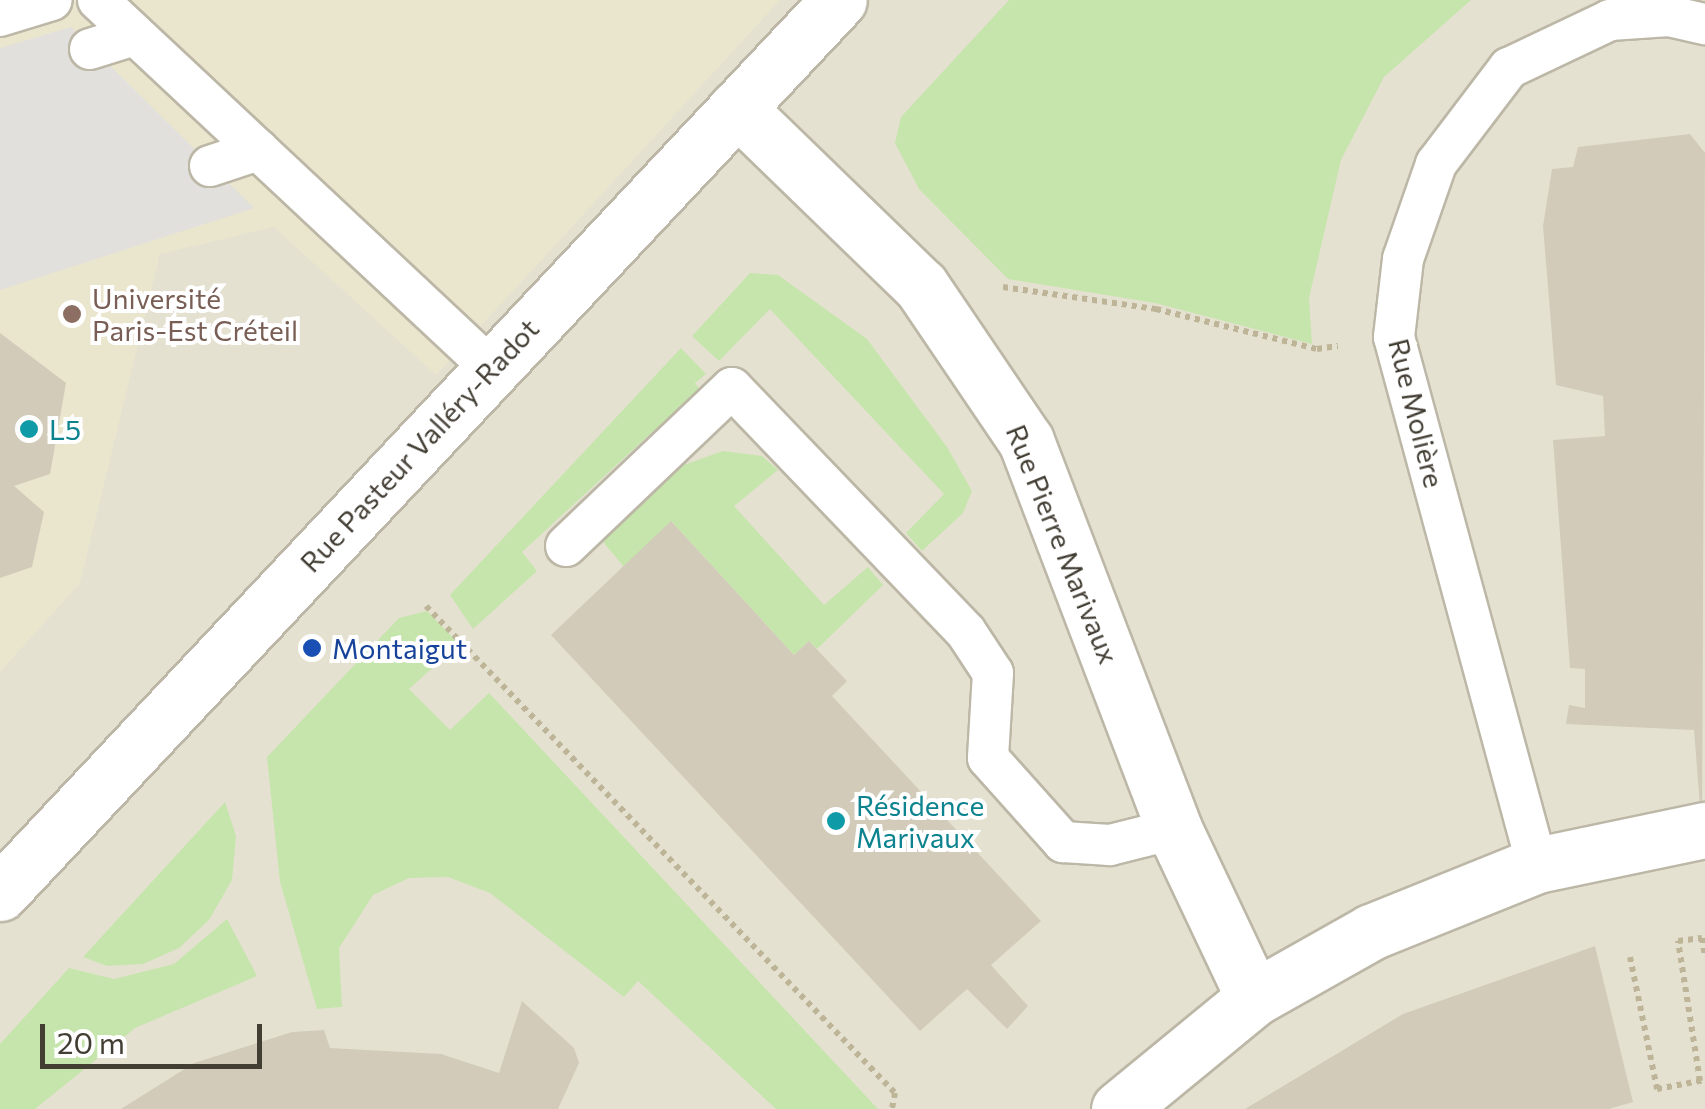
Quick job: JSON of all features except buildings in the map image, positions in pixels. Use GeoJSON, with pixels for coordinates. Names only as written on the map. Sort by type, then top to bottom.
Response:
{"type":"FeatureCollection","features":[{"type":"Feature","properties":{"kind":"street","name":"Rue Pasteur Valléry-Radot"},"geometry":{"type":"LineString","coordinates":[[0,893],[736,108],[816,8]]}},
{"type":"Feature","properties":{"kind":"street","name":"Rue Pierre Marivaux"},"geometry":{"type":"LineString","coordinates":[[736,108],[922,286],[1026,440],[1174,829],[1254,998]]}},
{"type":"Feature","properties":{"kind":"street"},"geometry":{"type":"LineString","coordinates":[[1119,1109],[1254,998],[1371,932],[1537,865],[1705,830]]}},
{"type":"Feature","properties":{"kind":"lane"},"geometry":{"type":"LineString","coordinates":[[0,16],[52,0]]}},
{"type":"Feature","properties":{"kind":"lane"},"geometry":{"type":"LineString","coordinates":[[98,0],[491,368]]}},
{"type":"Feature","properties":{"kind":"lane","name":"Rue Molière"},"geometry":{"type":"LineString","coordinates":[[1537,865],[1394,337],[1403,259],[1422,194],[1452,137],[1509,68],[1610,20],[1670,16],[1705,24]]}},
{"type":"Feature","properties":{"kind":"lane"},"geometry":{"type":"LineString","coordinates":[[90,50],[134,35]]}},
{"type":"Feature","properties":{"kind":"lane"},"geometry":{"type":"LineString","coordinates":[[210,166],[258,150]]}},
{"type":"Feature","properties":{"kind":"lane"},"geometry":{"type":"LineString","coordinates":[[566,546],[732,388],[966,632],[993,673],[988,758],[1063,842],[1110,845],[1174,829]]}},
{"type":"Feature","properties":{"kind":"path"},"geometry":{"type":"LineString","coordinates":[[998,286],[1156,309],[1317,350],[1394,337]]}},
{"type":"Feature","properties":{"kind":"path"},"geometry":{"type":"LineString","coordinates":[[426,606],[895,1093],[892,1109]]}},
{"type":"Feature","properties":{"kind":"path"},"geometry":{"type":"LineString","coordinates":[[1630,957],[1657,1088],[1702,1081],[1678,941],[1702,938],[1705,957]]}},
{"type":"Feature","properties":{"kind":"shaded area"},"geometry":{"type":"Polygon","coordinates":[[[0,0],[1705,0],[1705,1109],[0,1109],[0,0]]]}},
{"type":"Feature","properties":{"kind":"shaded area","name":"Université Paris-Est Créteil"},"geometry":{"type":"Polygon","coordinates":[[[0,0],[780,0],[436,375],[274,227],[160,254],[80,583],[0,672],[0,0]]]}},
{"type":"Feature","properties":{"kind":"shaded area"},"geometry":{"type":"Polygon","coordinates":[[[71,27],[254,208],[0,290],[0,48],[71,27]]]}},
{"type":"Feature","properties":{"kind":"green space"},"geometry":{"type":"Polygon","coordinates":[[[1009,0],[1471,0],[1384,77],[1341,160],[1309,298],[1312,344],[1155,303],[1008,279],[919,189],[895,143],[901,117],[1009,0]]]}},
{"type":"Feature","properties":{"kind":"green space"},"geometry":{"type":"Polygon","coordinates":[[[750,273],[778,275],[867,339],[947,447],[972,491],[963,513],[922,551],[906,533],[944,494],[770,309],[719,361],[692,336],[750,273]]]}},
{"type":"Feature","properties":{"kind":"green space"},"geometry":{"type":"Polygon","coordinates":[[[681,348],[706,374],[695,383],[710,402],[650,434],[522,552],[537,571],[473,629],[450,595],[681,348]]]}},
{"type":"Feature","properties":{"kind":"green space"},"geometry":{"type":"Polygon","coordinates":[[[723,451],[762,456],[778,470],[734,506],[824,605],[868,567],[883,585],[817,649],[809,641],[794,655],[672,522],[624,567],[604,543],[603,535],[667,471],[723,451]]]}},
{"type":"Feature","properties":{"kind":"green space"},"geometry":{"type":"Polygon","coordinates":[[[427,611],[459,644],[409,689],[450,730],[489,693],[878,1109],[776,1109],[638,981],[624,997],[490,893],[448,877],[409,878],[373,895],[339,948],[342,1007],[317,1009],[280,882],[267,757],[399,618],[427,611]]]}},
{"type":"Feature","properties":{"kind":"green space"},"geometry":{"type":"Polygon","coordinates":[[[225,802],[236,836],[232,880],[209,920],[179,948],[143,964],[107,966],[83,957],[225,802]]]}},
{"type":"Feature","properties":{"kind":"green space"},"geometry":{"type":"Polygon","coordinates":[[[227,919],[257,976],[135,1028],[35,1109],[0,1109],[0,1044],[69,968],[114,979],[174,964],[227,919]]]}},
{"type":"Feature","properties":{"kind":"place","name":"Université Paris-Est Créteil"},"geometry":{"type":"Point","coordinates":[72,314]}},
{"type":"Feature","properties":{"kind":"place","name":"L5"},"geometry":{"type":"Point","coordinates":[29,429]}},
{"type":"Feature","properties":{"kind":"place","name":"Montaigut"},"geometry":{"type":"Point","coordinates":[312,648]}},
{"type":"Feature","properties":{"kind":"place","name":"Résidence Marivaux"},"geometry":{"type":"Point","coordinates":[836,821]}}]}
